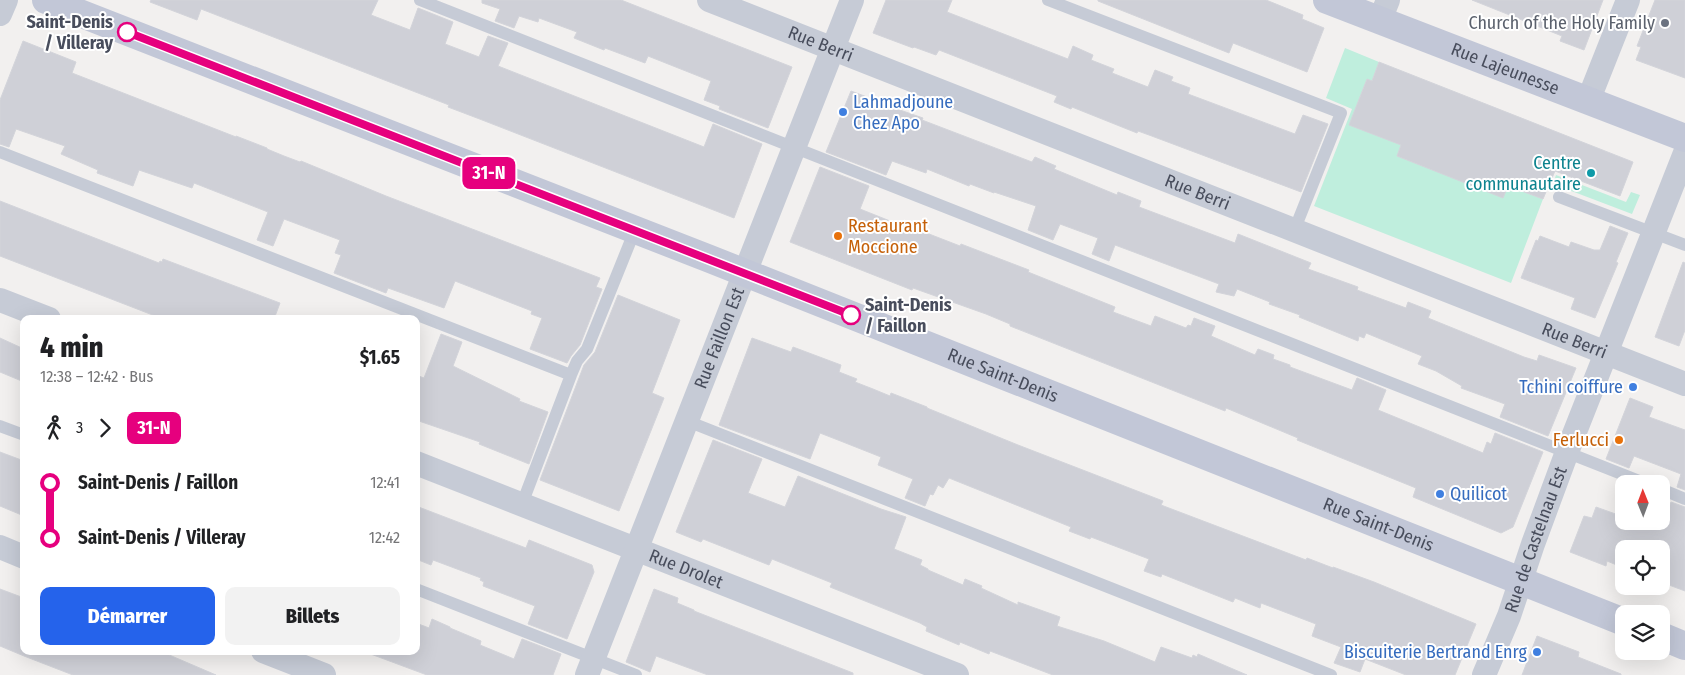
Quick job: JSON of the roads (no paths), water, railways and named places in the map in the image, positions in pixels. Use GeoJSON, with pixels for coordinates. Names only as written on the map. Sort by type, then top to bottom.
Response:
{"type":"FeatureCollection","features":[{"type":"Feature","properties":{"kind":"main road","name":"Rue Saint-Denis"},"geometry":{"type":"LineString","coordinates":[[46,0],[745,273],[1615,618]]}},
{"type":"Feature","properties":{"kind":"main road","name":"Rue Lajeunesse"},"geometry":{"type":"LineString","coordinates":[[1326,0],[1384,10],[1588,101],[1685,138]]}},
{"type":"Feature","properties":{"kind":"main road"},"geometry":{"type":"LineString","coordinates":[[1670,640],[1685,646]]}},
{"type":"Feature","properties":{"kind":"street"},"geometry":{"type":"LineString","coordinates":[[0,14],[6,0]]}},
{"type":"Feature","properties":{"kind":"street","name":"Rue Berri"},"geometry":{"type":"LineString","coordinates":[[709,0],[1685,384]]}},
{"type":"Feature","properties":{"kind":"street","name":"Rue Faillon Est"},"geometry":{"type":"LineString","coordinates":[[590,667],[852,0]]}},
{"type":"Feature","properties":{"kind":"street"},"geometry":{"type":"LineString","coordinates":[[1588,101],[1628,0]]}},
{"type":"Feature","properties":{"kind":"street","name":"Rue de Castelnau Est"},"geometry":{"type":"LineString","coordinates":[[1484,675],[1508,616],[1567,452],[1685,154]]}},
{"type":"Feature","properties":{"kind":"street"},"geometry":{"type":"LineString","coordinates":[[0,300],[39,315]]}},
{"type":"Feature","properties":{"kind":"street","name":"Rue Drolet"},"geometry":{"type":"LineString","coordinates":[[420,465],[957,675]]}},
{"type":"Feature","properties":{"kind":"street"},"geometry":{"type":"LineString","coordinates":[[0,547],[20,555]]}},
{"type":"Feature","properties":{"kind":"street"},"geometry":{"type":"LineString","coordinates":[[274,655],[324,675]]}},
{"type":"Feature","properties":{"kind":"lane"},"geometry":{"type":"LineString","coordinates":[[420,0],[1624,475]]}},
{"type":"Feature","properties":{"kind":"lane"},"geometry":{"type":"LineString","coordinates":[[1048,0],[1341,113],[1294,230]]}},
{"type":"Feature","properties":{"kind":"lane"},"geometry":{"type":"LineString","coordinates":[[0,152],[417,315]]}},
{"type":"Feature","properties":{"kind":"lane"},"geometry":{"type":"LineString","coordinates":[[1559,197],[1685,245]]}},
{"type":"Feature","properties":{"kind":"lane"},"geometry":{"type":"LineString","coordinates":[[522,504],[570,375],[577,361],[587,349],[635,230]]}},
{"type":"Feature","properties":{"kind":"lane"},"geometry":{"type":"LineString","coordinates":[[420,316],[570,375]]}},
{"type":"Feature","properties":{"kind":"lane"},"geometry":{"type":"LineString","coordinates":[[687,421],[1332,675]]}},
{"type":"Feature","properties":{"kind":"lane"},"geometry":{"type":"LineString","coordinates":[[0,426],[20,434]]}},
{"type":"Feature","properties":{"kind":"lane"},"geometry":{"type":"LineString","coordinates":[[1670,493],[1685,499]]}},
{"type":"Feature","properties":{"kind":"lane"},"geometry":{"type":"LineString","coordinates":[[420,591],[590,667],[636,675]]}},
{"type":"Feature","properties":{"kind":"place","name":"Church of the Holy Family"},"geometry":{"type":"Point","coordinates":[1665,23]}},
{"type":"Feature","properties":{"kind":"place","name":"Saint-Denis / Villeray"},"geometry":{"type":"Point","coordinates":[127,32]}},
{"type":"Feature","properties":{"kind":"place","name":"Lahmadjoune Chez Apo"},"geometry":{"type":"Point","coordinates":[843,112]}},
{"type":"Feature","properties":{"kind":"place","name":"Centre communautaire"},"geometry":{"type":"Point","coordinates":[1591,173]}},
{"type":"Feature","properties":{"kind":"place","name":"Restaurant Moccione"},"geometry":{"type":"Point","coordinates":[838,236]}},
{"type":"Feature","properties":{"kind":"place","name":"Saint-Denis / Faillon"},"geometry":{"type":"Point","coordinates":[851,315]}},
{"type":"Feature","properties":{"kind":"place","name":"Tchini coiffure"},"geometry":{"type":"Point","coordinates":[1633,387]}},
{"type":"Feature","properties":{"kind":"place","name":"Ferlucci"},"geometry":{"type":"Point","coordinates":[1619,440]}},
{"type":"Feature","properties":{"kind":"place","name":"Quilicot"},"geometry":{"type":"Point","coordinates":[1440,494]}},
{"type":"Feature","properties":{"kind":"place","name":"Biscuiterie Bertrand Enrg"},"geometry":{"type":"Point","coordinates":[1537,652]}}]}
